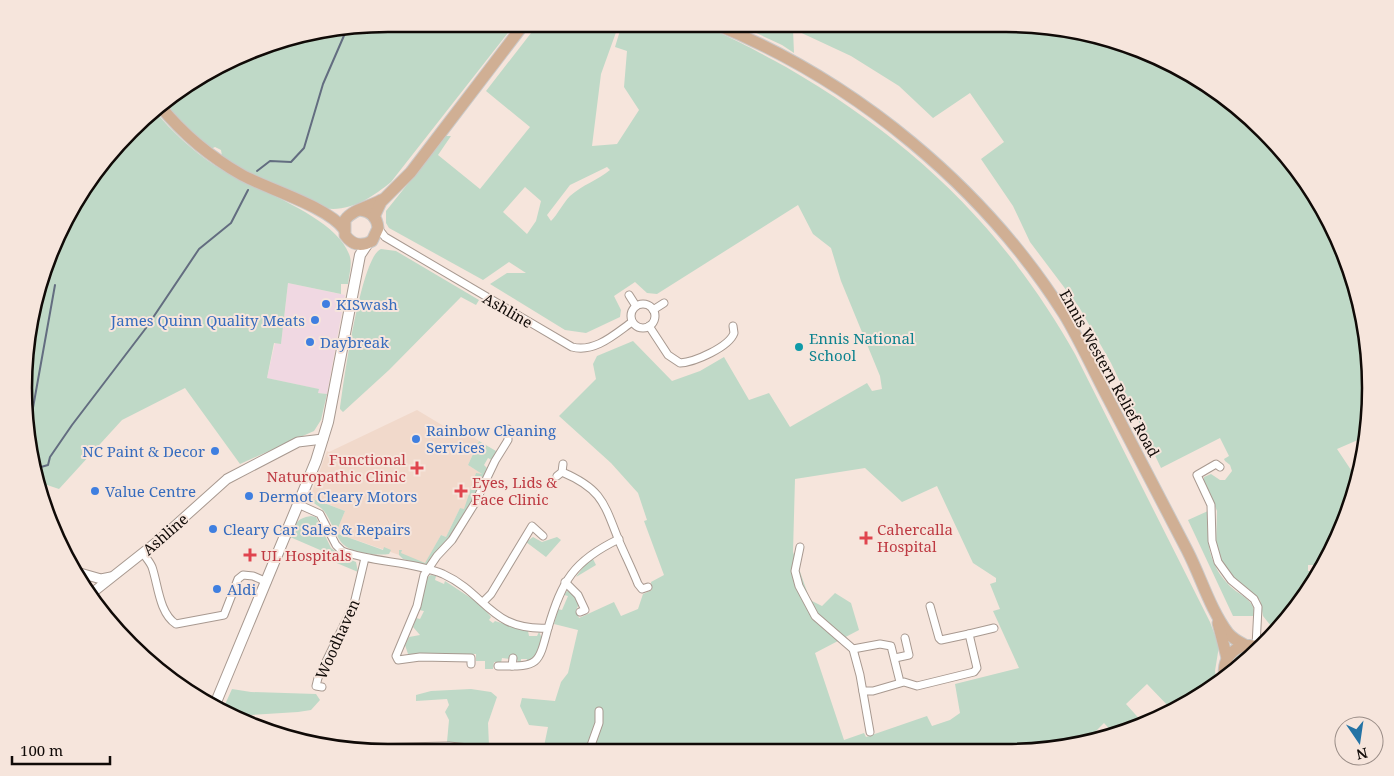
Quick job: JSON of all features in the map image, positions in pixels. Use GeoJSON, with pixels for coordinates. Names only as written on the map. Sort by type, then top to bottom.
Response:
{"type":"FeatureCollection","features":[{"type":"Feature","properties":{"kind":"main road"},"geometry":{"type":"LineString","coordinates":[[217,700],[300,505],[323,439],[333,397],[360,254],[376,233],[376,210],[411,172],[518,32]]}},
{"type":"Feature","properties":{"kind":"main road","name":"Ennis Western Relief Road"},"geometry":{"type":"LineString","coordinates":[[733,32],[778,52],[850,97],[921,150],[956,182],[1017,249],[1064,315],[1174,526],[1217,616],[1229,634],[1251,645]]}},
{"type":"Feature","properties":{"kind":"main road"},"geometry":{"type":"LineString","coordinates":[[165,112],[194,143],[228,166],[329,216],[344,230],[360,254]]}},
{"type":"Feature","properties":{"kind":"main road"},"geometry":{"type":"LineString","coordinates":[[344,230],[345,220],[388,195]]}},
{"type":"Feature","properties":{"kind":"main road"},"geometry":{"type":"LineString","coordinates":[[329,216],[339,217],[356,212],[368,212],[376,233]]}},
{"type":"Feature","properties":{"kind":"main road"},"geometry":{"type":"LineString","coordinates":[[353,243],[360,245],[376,233]]}},
{"type":"Feature","properties":{"kind":"main road","name":"Ennis Western Relief Road"},"geometry":{"type":"LineString","coordinates":[[1217,616],[1227,658]]}},
{"type":"Feature","properties":{"kind":"main road"},"geometry":{"type":"LineString","coordinates":[[1223,669],[1227,658],[1236,649],[1249,647]]}},
{"type":"Feature","properties":{"kind":"street","name":"Ashline"},"geometry":{"type":"LineString","coordinates":[[376,233],[572,347],[579,349],[594,346],[632,322]]}},
{"type":"Feature","properties":{"kind":"street"},"geometry":{"type":"LineString","coordinates":[[629,295],[636,306]]}},
{"type":"Feature","properties":{"kind":"street"},"geometry":{"type":"LineString","coordinates":[[653,310],[664,303]]}},
{"type":"Feature","properties":{"kind":"street"},"geometry":{"type":"LineString","coordinates":[[645,304],[653,310],[654,320],[649,326],[640,328],[632,322],[631,312],[636,306],[645,304]]}},
{"type":"Feature","properties":{"kind":"street"},"geometry":{"type":"LineString","coordinates":[[649,326],[668,355],[680,363],[693,361],[728,342],[734,333],[733,326]]}},
{"type":"Feature","properties":{"kind":"street"},"geometry":{"type":"LineString","coordinates":[[471,664],[472,658],[413,657],[398,660],[396,656],[403,644],[417,606],[424,575],[436,556],[452,540],[475,503],[494,461],[508,440],[508,429]]}},
{"type":"Feature","properties":{"kind":"street","name":"Ashline"},"geometry":{"type":"LineString","coordinates":[[95,590],[143,554],[227,478],[298,442],[323,439]]}},
{"type":"Feature","properties":{"kind":"street"},"geometry":{"type":"LineString","coordinates":[[564,464],[560,474],[588,485],[608,509],[638,584],[642,589],[648,587]]}},
{"type":"Feature","properties":{"kind":"street"},"geometry":{"type":"LineString","coordinates":[[1220,467],[1216,464],[1197,475],[1211,506],[1212,541],[1218,562],[1231,580],[1254,599],[1258,607],[1254,641]]}},
{"type":"Feature","properties":{"kind":"street"},"geometry":{"type":"LineString","coordinates":[[300,505],[320,514],[336,545],[342,551],[364,558],[428,570],[456,582],[483,602],[492,613],[513,624],[532,628],[548,628]]}},
{"type":"Feature","properties":{"kind":"street"},"geometry":{"type":"LineString","coordinates":[[483,602],[491,594],[532,526],[543,536]]}},
{"type":"Feature","properties":{"kind":"street"},"geometry":{"type":"LineString","coordinates":[[498,666],[512,662],[524,666],[540,657],[558,594],[566,582],[582,561],[619,540]]}},
{"type":"Feature","properties":{"kind":"street"},"geometry":{"type":"LineString","coordinates":[[800,547],[796,577],[810,611],[852,649],[863,691],[870,732]]}},
{"type":"Feature","properties":{"kind":"street"},"geometry":{"type":"LineString","coordinates":[[143,554],[151,565],[157,590],[170,620],[176,624],[224,615],[238,579],[243,575],[254,576],[267,582]]}},
{"type":"Feature","properties":{"kind":"street","name":"Woodhaven"},"geometry":{"type":"LineString","coordinates":[[322,687],[316,686],[318,678],[354,604],[364,558]]}},
{"type":"Feature","properties":{"kind":"street"},"geometry":{"type":"LineString","coordinates":[[85,574],[101,579],[112,577]]}},
{"type":"Feature","properties":{"kind":"street"},"geometry":{"type":"LineString","coordinates":[[566,582],[578,595],[585,610],[580,612]]}},
{"type":"Feature","properties":{"kind":"street"},"geometry":{"type":"LineString","coordinates":[[930,606],[939,638],[942,640],[994,628]]}},
{"type":"Feature","properties":{"kind":"street"},"geometry":{"type":"LineString","coordinates":[[863,691],[878,690],[900,682],[917,686],[974,672],[977,668],[976,660],[968,634]]}},
{"type":"Feature","properties":{"kind":"street"},"geometry":{"type":"LineString","coordinates":[[895,658],[909,655],[905,638]]}},
{"type":"Feature","properties":{"kind":"street"},"geometry":{"type":"LineString","coordinates":[[852,649],[887,644],[890,646],[895,658],[900,682]]}},
{"type":"Feature","properties":{"kind":"street"},"geometry":{"type":"LineString","coordinates":[[591,744],[599,723],[599,711]]}},
{"type":"Feature","properties":{"kind":"shaded area"},"geometry":{"type":"Polygon","coordinates":[[[288,283],[345,295],[327,394],[318,393],[318,389],[267,378],[275,343],[281,344],[288,283]]]}},
{"type":"Feature","properties":{"kind":"shaded area"},"geometry":{"type":"Polygon","coordinates":[[[417,410],[457,434],[462,430],[479,441],[468,465],[482,474],[464,510],[460,508],[446,537],[441,535],[425,564],[336,533],[345,511],[310,497],[327,451],[329,452],[417,410]]]}},
{"type":"Feature","properties":{"kind":"green space"},"geometry":{"type":"Polygon","coordinates":[[[509,32],[391,182],[371,196],[349,207],[333,209],[295,197],[226,160],[222,156],[221,150],[215,147],[211,149],[191,134],[168,109],[190,92],[210,80],[274,51],[319,39],[365,33],[509,32]]]}},
{"type":"Feature","properties":{"kind":"green space"},"geometry":{"type":"Polygon","coordinates":[[[532,32],[616,32],[601,74],[592,146],[617,144],[639,110],[624,87],[627,51],[615,47],[620,32],[716,32],[754,49],[786,67],[832,95],[874,125],[914,157],[986,227],[1018,266],[1047,308],[1075,354],[1210,622],[1219,646],[1216,675],[1204,684],[1167,705],[1147,684],[1126,704],[1138,718],[1109,728],[1104,723],[1095,732],[1075,737],[1029,743],[544,744],[548,727],[529,725],[520,706],[522,698],[555,701],[561,682],[568,673],[578,630],[554,624],[558,609],[562,610],[568,596],[564,595],[567,591],[572,592],[579,604],[576,610],[579,618],[614,602],[621,616],[638,609],[643,594],[652,590],[651,582],[664,575],[644,521],[647,520],[638,493],[611,463],[559,416],[596,379],[593,364],[597,356],[633,341],[672,381],[700,371],[724,357],[749,400],[769,393],[790,427],[867,383],[872,391],[882,389],[880,376],[841,281],[831,248],[813,234],[798,205],[657,294],[647,293],[635,282],[614,296],[621,310],[620,317],[586,333],[565,330],[490,284],[507,273],[526,273],[509,262],[483,280],[389,228],[386,223],[386,211],[446,136],[451,136],[438,155],[480,189],[530,127],[486,91],[532,32]],[[607,167],[570,185],[547,215],[551,221],[570,196],[610,170],[607,167]],[[525,187],[503,212],[527,234],[536,221],[541,201],[525,187]],[[865,468],[795,479],[793,552],[810,600],[822,606],[835,593],[851,603],[859,630],[815,653],[844,740],[864,733],[866,737],[927,716],[932,726],[950,720],[960,713],[955,684],[1019,668],[993,611],[1000,609],[990,584],[996,582],[996,578],[973,563],[937,486],[902,502],[865,468]]]}},
{"type":"Feature","properties":{"kind":"green space"},"geometry":{"type":"Polygon","coordinates":[[[754,32],[793,32],[794,53],[754,32]]]}},
{"type":"Feature","properties":{"kind":"green space"},"geometry":{"type":"Polygon","coordinates":[[[799,32],[1029,33],[1075,39],[1120,51],[1163,69],[1204,92],[1257,137],[1302,190],[1325,231],[1343,274],[1349,296],[1355,319],[1361,365],[1361,411],[1357,440],[1337,449],[1351,471],[1343,502],[1334,524],[1315,565],[1308,565],[1308,571],[1311,571],[1302,586],[1270,625],[1263,616],[1260,600],[1237,581],[1221,560],[1216,545],[1217,511],[1204,477],[1211,474],[1220,480],[1225,480],[1232,471],[1230,465],[1224,459],[1229,456],[1220,438],[1161,468],[1111,363],[1079,307],[1030,242],[1013,206],[981,159],[1004,142],[970,93],[933,118],[899,86],[851,56],[799,32]]]}},
{"type":"Feature","properties":{"kind":"green space"},"geometry":{"type":"Polygon","coordinates":[[[160,116],[183,140],[214,165],[289,203],[326,226],[340,240],[349,254],[351,265],[348,284],[341,284],[341,294],[288,283],[281,344],[274,343],[267,378],[319,389],[318,393],[327,394],[321,420],[314,431],[240,464],[185,388],[122,420],[59,489],[46,485],[39,457],[33,411],[33,365],[39,319],[45,296],[51,274],[69,231],[92,190],[121,154],[160,116]]]}},
{"type":"Feature","properties":{"kind":"green space"},"geometry":{"type":"Polygon","coordinates":[[[381,249],[396,251],[479,300],[476,305],[461,297],[389,370],[343,412],[340,409],[360,296],[374,257],[381,249]]]}},
{"type":"Feature","properties":{"kind":"green space"},"geometry":{"type":"Polygon","coordinates":[[[479,441],[496,451],[492,460],[488,458],[484,465],[487,468],[468,508],[450,537],[427,565],[403,559],[399,555],[399,550],[402,550],[401,553],[425,563],[441,535],[446,537],[460,508],[464,509],[476,473],[482,474],[468,465],[479,441]]]}},
{"type":"Feature","properties":{"kind":"green space"},"geometry":{"type":"Polygon","coordinates":[[[311,498],[345,511],[336,532],[329,518],[311,498]]]}},
{"type":"Feature","properties":{"kind":"green space"},"geometry":{"type":"Polygon","coordinates":[[[1208,511],[1209,545],[1216,568],[1231,587],[1250,602],[1255,616],[1233,616],[1188,520],[1208,511]]]}},
{"type":"Feature","properties":{"kind":"green space"},"geometry":{"type":"Polygon","coordinates":[[[311,516],[316,517],[331,548],[342,556],[356,562],[358,572],[332,561],[334,556],[290,537],[299,520],[311,516]]]}},
{"type":"Feature","properties":{"kind":"green space"},"geometry":{"type":"Polygon","coordinates":[[[337,533],[383,550],[384,547],[391,550],[389,554],[377,555],[363,553],[345,546],[337,533]]]}},
{"type":"Feature","properties":{"kind":"green space"},"geometry":{"type":"Polygon","coordinates":[[[533,537],[542,542],[557,537],[561,540],[546,557],[526,542],[533,537]]]}},
{"type":"Feature","properties":{"kind":"green space"},"geometry":{"type":"Polygon","coordinates":[[[593,559],[596,565],[576,577],[587,562],[593,559]]]}},
{"type":"Feature","properties":{"kind":"green space"},"geometry":{"type":"Polygon","coordinates":[[[431,575],[436,576],[435,580],[444,584],[445,581],[480,604],[491,617],[489,620],[493,623],[495,621],[528,631],[529,636],[537,636],[539,632],[541,645],[534,658],[526,663],[527,659],[521,659],[521,663],[518,663],[516,655],[511,654],[510,659],[502,658],[501,663],[494,662],[493,669],[485,669],[485,661],[476,661],[476,654],[408,654],[405,645],[409,637],[420,635],[413,627],[416,618],[420,619],[424,611],[419,610],[426,578],[431,575]]]}},
{"type":"Feature","properties":{"kind":"green space"},"geometry":{"type":"Polygon","coordinates":[[[1242,649],[1246,649],[1228,665],[1228,662],[1242,649]]]}},
{"type":"Feature","properties":{"kind":"green space"},"geometry":{"type":"Polygon","coordinates":[[[232,689],[251,692],[316,694],[320,700],[311,710],[250,715],[225,704],[232,689]]]}},
{"type":"Feature","properties":{"kind":"green space"},"geometry":{"type":"Polygon","coordinates":[[[471,689],[491,692],[497,697],[488,723],[489,744],[447,742],[449,720],[445,712],[449,705],[447,699],[416,701],[416,695],[431,691],[471,689]]]}},
{"type":"Feature","properties":{"kind":"waterway"},"geometry":{"type":"LineString","coordinates":[[257,171],[270,161],[291,162],[304,148],[323,84],[344,36]]}},
{"type":"Feature","properties":{"kind":"waterway"},"geometry":{"type":"LineString","coordinates":[[42,467],[48,465],[50,457],[72,425],[146,328],[199,249],[231,223],[248,190]]}},
{"type":"Feature","properties":{"kind":"waterway"},"geometry":{"type":"LineString","coordinates":[[33,408],[55,285]]}},
{"type":"Feature","properties":{"kind":"place","name":"KISwash"},"geometry":{"type":"Point","coordinates":[326,304]}},
{"type":"Feature","properties":{"kind":"place","name":"James Quinn Quality Meats"},"geometry":{"type":"Point","coordinates":[315,320]}},
{"type":"Feature","properties":{"kind":"place","name":"Daybreak"},"geometry":{"type":"Point","coordinates":[310,342]}},
{"type":"Feature","properties":{"kind":"place","name":"Ennis National School"},"geometry":{"type":"Point","coordinates":[799,347]}},
{"type":"Feature","properties":{"kind":"place","name":"Rainbow Cleaning Services"},"geometry":{"type":"Point","coordinates":[416,439]}},
{"type":"Feature","properties":{"kind":"place","name":"NC Paint & Decor"},"geometry":{"type":"Point","coordinates":[215,451]}},
{"type":"Feature","properties":{"kind":"place","name":"Functional Naturopathic Clinic"},"geometry":{"type":"Point","coordinates":[417,468]}},
{"type":"Feature","properties":{"kind":"place","name":"Value Centre"},"geometry":{"type":"Point","coordinates":[95,491]}},
{"type":"Feature","properties":{"kind":"place","name":"Eyes, Lids & Face Clinic"},"geometry":{"type":"Point","coordinates":[461,491]}},
{"type":"Feature","properties":{"kind":"place","name":"Dermot Cleary Motors"},"geometry":{"type":"Point","coordinates":[249,496]}},
{"type":"Feature","properties":{"kind":"place","name":"Cleary Car Sales & Repairs"},"geometry":{"type":"Point","coordinates":[213,529]}},
{"type":"Feature","properties":{"kind":"place","name":"Cahercalla Hospital"},"geometry":{"type":"Point","coordinates":[866,538]}},
{"type":"Feature","properties":{"kind":"place","name":"UL Hospitals"},"geometry":{"type":"Point","coordinates":[250,555]}},
{"type":"Feature","properties":{"kind":"place","name":"Aldi"},"geometry":{"type":"Point","coordinates":[217,589]}}]}
